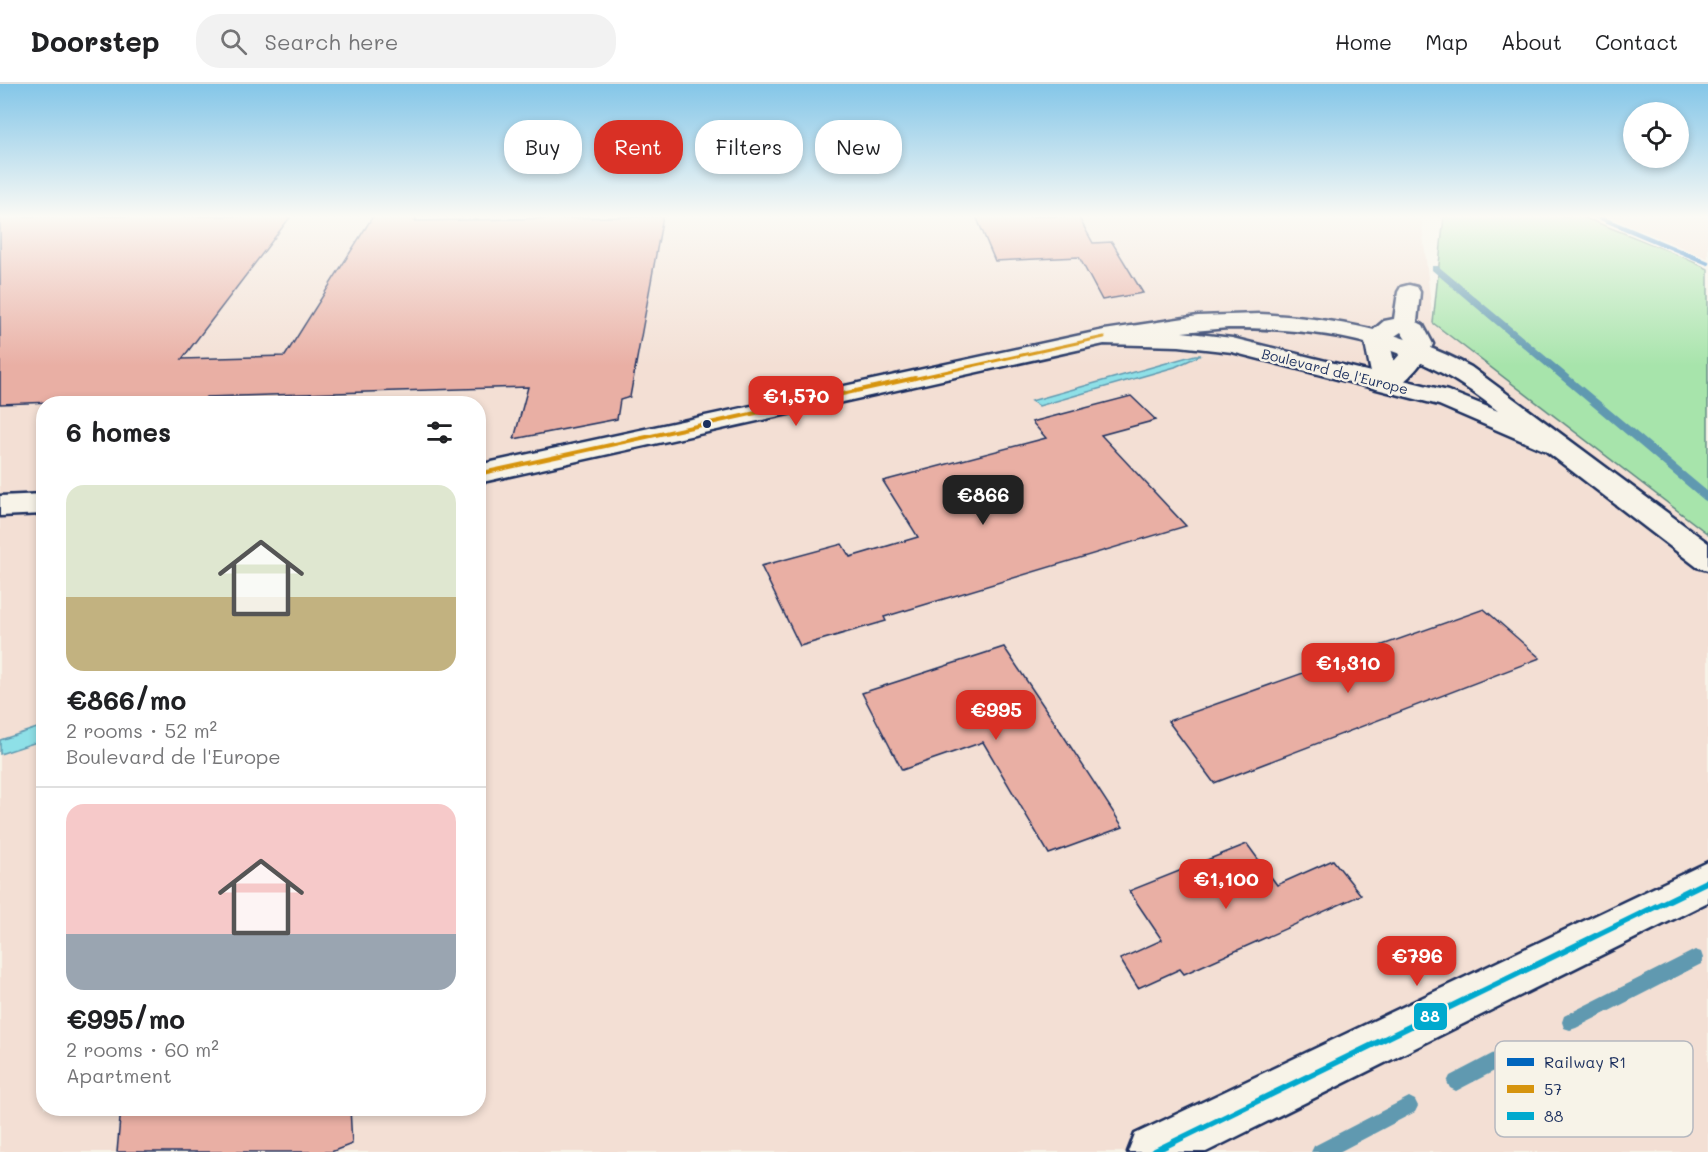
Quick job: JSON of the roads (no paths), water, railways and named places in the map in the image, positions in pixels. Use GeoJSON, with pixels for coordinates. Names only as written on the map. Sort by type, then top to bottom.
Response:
{"type":"FeatureCollection","features":[{"type":"Feature","properties":{"kind":"street"},"geometry":{"type":"LineString","coordinates":[[1405,325],[1408,292]]}},
{"type":"Feature","properties":{"kind":"street","name":"Boulevard de l'Europe"},"geometry":{"type":"LineString","coordinates":[[486,472],[1104,337],[1224,321],[1290,324],[1376,338],[1418,351],[1445,363],[1490,390],[1556,445],[1708,559]]}},
{"type":"Feature","properties":{"kind":"street"},"geometry":{"type":"LineString","coordinates":[[1405,325],[1415,330],[1420,336],[1421,344],[1418,351],[1386,382],[1376,338],[1392,326],[1405,325]]}},
{"type":"Feature","properties":{"kind":"street","name":"Boulevard de l'Europe"},"geometry":{"type":"LineString","coordinates":[[1104,337],[1179,339],[1232,345],[1386,382],[1478,410],[1556,445]]}},
{"type":"Feature","properties":{"kind":"street"},"geometry":{"type":"LineString","coordinates":[[0,506],[36,504]]}},
{"type":"Feature","properties":{"kind":"street"},"geometry":{"type":"LineString","coordinates":[[1154,1152],[1708,881]]}},
{"type":"Feature","properties":{"kind":"water"},"geometry":{"type":"Polygon","coordinates":[[[1201,355],[1175,367],[1039,406],[1031,401],[1201,355]]]}},
{"type":"Feature","properties":{"kind":"water"},"geometry":{"type":"Polygon","coordinates":[[[36,728],[36,742],[0,754],[0,740],[36,728]]]}},
{"type":"Feature","properties":{"kind":"waterway"},"geometry":{"type":"LineString","coordinates":[[1435,268],[1708,498]]}},
{"type":"Feature","properties":{"kind":"waterway"},"geometry":{"type":"LineString","coordinates":[[1570,1022],[1695,958]]}},
{"type":"Feature","properties":{"kind":"waterway"},"geometry":{"type":"LineString","coordinates":[[1456,1082],[1494,1062]]}},
{"type":"Feature","properties":{"kind":"waterway"},"geometry":{"type":"LineString","coordinates":[[1320,1152],[1409,1106]]}}]}
